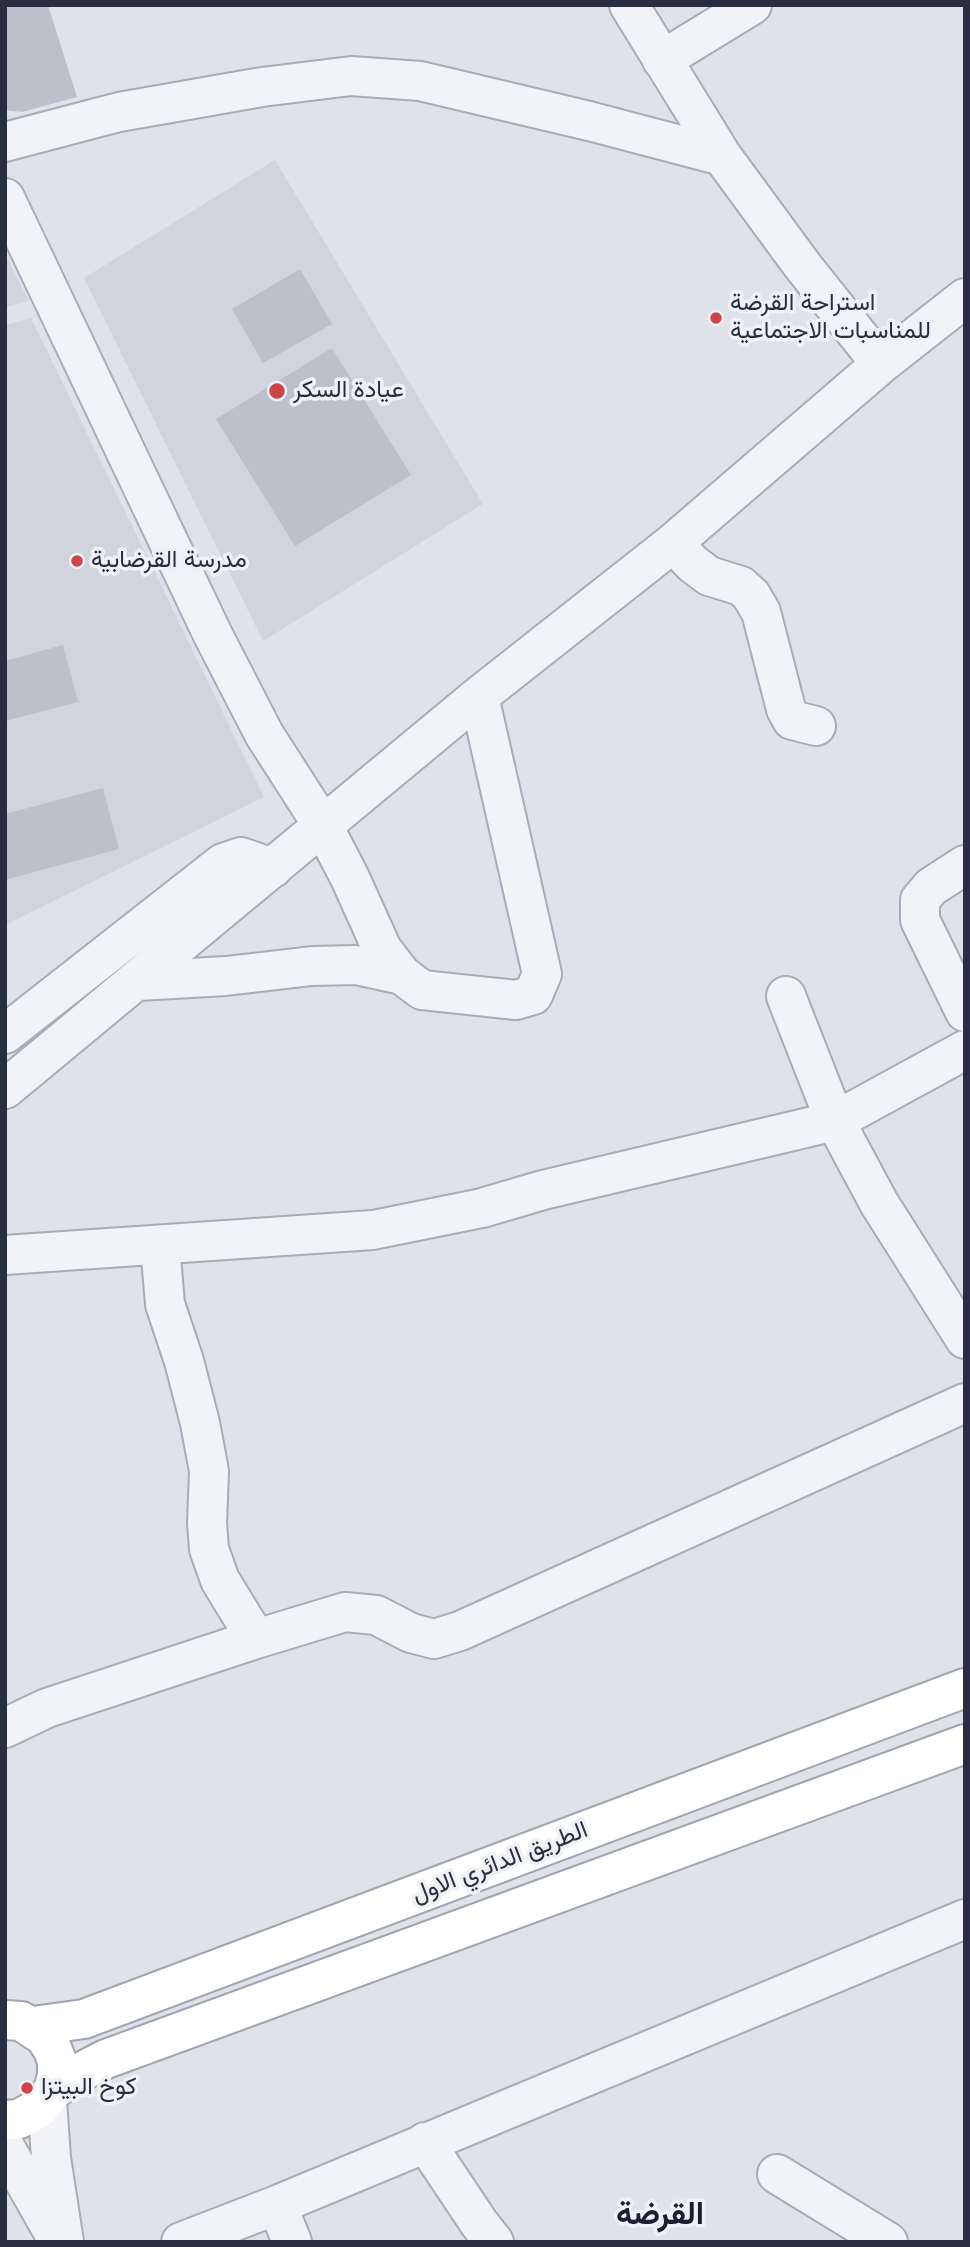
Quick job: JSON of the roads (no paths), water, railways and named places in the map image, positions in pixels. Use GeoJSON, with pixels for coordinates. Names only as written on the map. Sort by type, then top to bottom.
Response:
{"type":"FeatureCollection","features":[{"type":"Feature","properties":{"kind":"main road","name":"الطريق الدائري الاول"},"geometry":{"type":"LineString","coordinates":[[16,2017],[84,2019],[965,1688]]}},
{"type":"Feature","properties":{"kind":"main road","name":"الطريق الدائري الاول"},"geometry":{"type":"LineString","coordinates":[[5,2120],[19,2119],[30,2114],[79,2073],[106,2059],[965,1744]]}},
{"type":"Feature","properties":{"kind":"main road"},"geometry":{"type":"LineString","coordinates":[[16,2017],[44,2036],[54,2054],[57,2076],[50,2095]]}},
{"type":"Feature","properties":{"kind":"street"},"geometry":{"type":"LineString","coordinates":[[629,5],[722,156],[802,265],[881,364]]}},
{"type":"Feature","properties":{"kind":"street"},"geometry":{"type":"LineString","coordinates":[[662,60],[752,5]]}},
{"type":"Feature","properties":{"kind":"street"},"geometry":{"type":"LineString","coordinates":[[5,142],[119,112],[262,87],[351,76],[420,81],[722,156]]}},
{"type":"Feature","properties":{"kind":"street"},"geometry":{"type":"LineString","coordinates":[[5,198],[212,633],[264,734],[323,826],[382,949],[402,975],[422,990],[516,1000],[533,995],[542,974],[479,696]]}},
{"type":"Feature","properties":{"kind":"street"},"geometry":{"type":"LineString","coordinates":[[5,1089],[479,696],[673,543],[881,364],[965,298]]}},
{"type":"Feature","properties":{"kind":"street"},"geometry":{"type":"LineString","coordinates":[[673,543],[693,565],[709,576],[741,586],[751,596],[761,612],[786,709],[792,720],[816,726]]}},
{"type":"Feature","properties":{"kind":"street"},"geometry":{"type":"LineString","coordinates":[[5,1034],[223,863],[241,857],[273,868]]}},
{"type":"Feature","properties":{"kind":"street"},"geometry":{"type":"LineString","coordinates":[[965,865],[932,887],[920,900],[920,920],[965,1012]]}},
{"type":"Feature","properties":{"kind":"street"},"geometry":{"type":"LineString","coordinates":[[138,981],[312,966],[356,965],[402,975]]}},
{"type":"Feature","properties":{"kind":"street"},"geometry":{"type":"LineString","coordinates":[[786,996],[835,1121],[879,1203],[965,1339]]}},
{"type":"Feature","properties":{"kind":"street"},"geometry":{"type":"LineString","coordinates":[[5,1255],[373,1230],[482,1208],[543,1190],[835,1121],[965,1050]]}},
{"type":"Feature","properties":{"kind":"street"},"geometry":{"type":"LineString","coordinates":[[160,1245],[165,1304],[184,1361],[209,1471],[209,1549],[220,1580],[256,1639]]}},
{"type":"Feature","properties":{"kind":"street"},"geometry":{"type":"LineString","coordinates":[[5,1728],[47,1708],[345,1612],[376,1615],[411,1633],[434,1639],[460,1631],[965,1403]]}},
{"type":"Feature","properties":{"kind":"street"},"geometry":{"type":"LineString","coordinates":[[181,2242],[277,2205],[965,1919]]}},
{"type":"Feature","properties":{"kind":"street"},"geometry":{"type":"LineString","coordinates":[[50,2095],[51,2158],[64,2242]]}},
{"type":"Feature","properties":{"kind":"street"},"geometry":{"type":"LineString","coordinates":[[425,2142],[494,2242]]}},
{"type":"Feature","properties":{"kind":"street"},"geometry":{"type":"LineString","coordinates":[[5,2147],[58,2242]]}},
{"type":"Feature","properties":{"kind":"street"},"geometry":{"type":"LineString","coordinates":[[777,2174],[888,2242]]}},
{"type":"Feature","properties":{"kind":"street"},"geometry":{"type":"LineString","coordinates":[[277,2205],[292,2242]]}},
{"type":"Feature","properties":{"kind":"place","name":"استراحة القرضة للمناسبات الاجتماعية"},"geometry":{"type":"Point","coordinates":[716,318]}},
{"type":"Feature","properties":{"kind":"place","name":"عيادة السكر"},"geometry":{"type":"Point","coordinates":[277,391]}},
{"type":"Feature","properties":{"kind":"place","name":"مدرسة القرضابية"},"geometry":{"type":"Point","coordinates":[77,561]}},
{"type":"Feature","properties":{"kind":"place","name":"كوخ البيتزا"},"geometry":{"type":"Point","coordinates":[27,2088]}},
{"type":"Feature","properties":{"kind":"district","name":"القرضة"},"geometry":{"type":"Point","coordinates":[660,2216]}}]}
